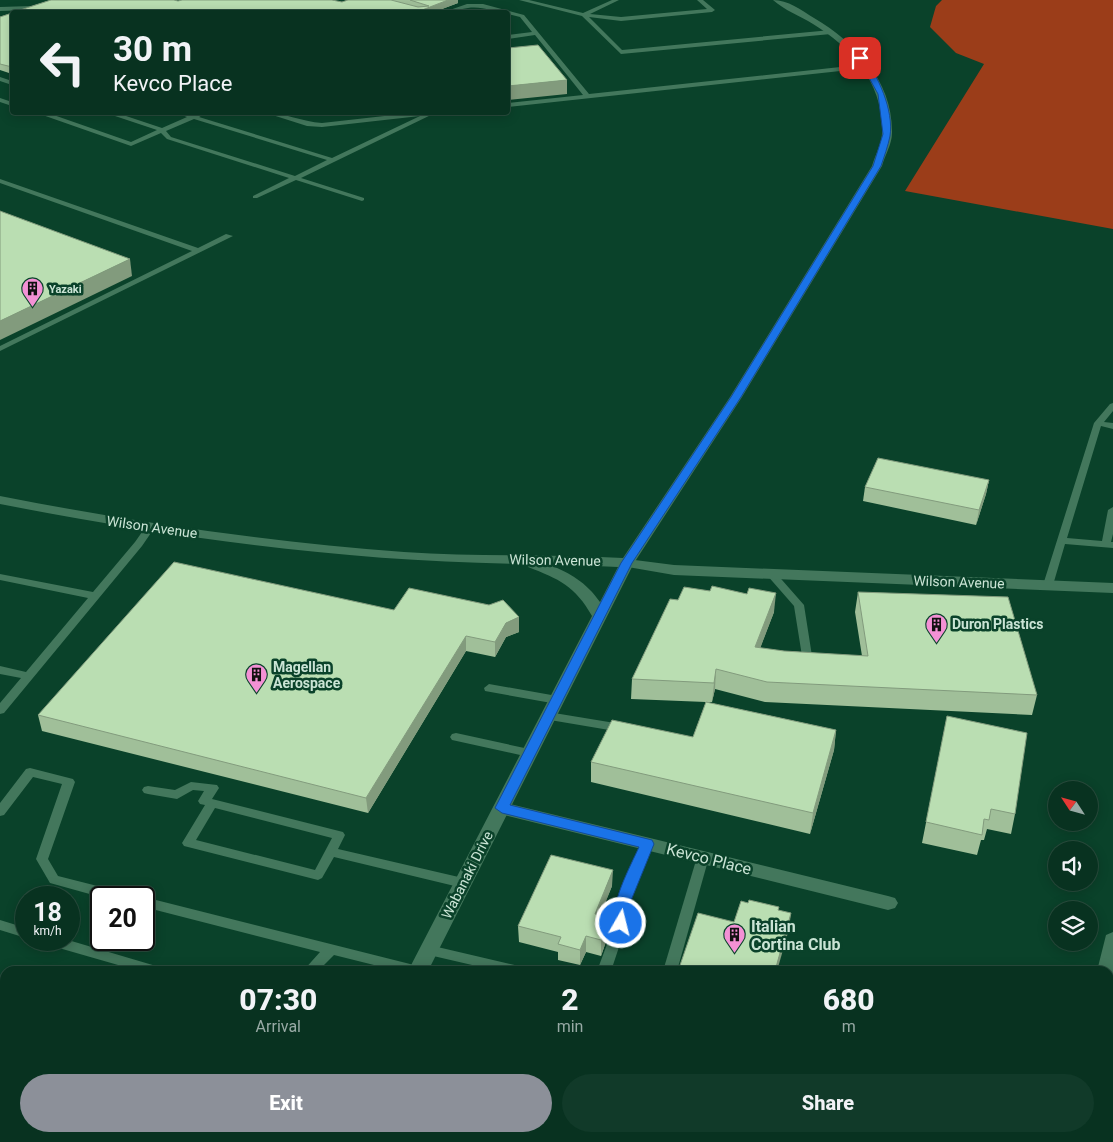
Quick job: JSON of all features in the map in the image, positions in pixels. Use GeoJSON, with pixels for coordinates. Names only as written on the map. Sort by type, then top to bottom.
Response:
{"type":"FeatureCollection","features":[{"type":"Feature","properties":{"kind":"street","name":"Wabanaki Drive"},"geometry":{"type":"LineString","coordinates":[[421,966],[626,563],[741,389],[877,166],[887,134],[882,94],[868,66],[852,49],[831,32],[777,0]]}},
{"type":"Feature","properties":{"kind":"street","name":"Wilson Avenue"},"geometry":{"type":"LineString","coordinates":[[0,500],[86,518],[282,546],[405,556],[585,560],[626,563],[674,570],[1113,588]]}},
{"type":"Feature","properties":{"kind":"street"},"geometry":{"type":"LineString","coordinates":[[524,560],[566,577],[590,595],[599,615]]}},
{"type":"Feature","properties":{"kind":"street","name":"Kevco Place"},"geometry":{"type":"LineString","coordinates":[[502,808],[888,902]]}},
{"type":"Feature","properties":{"kind":"street"},"geometry":{"type":"LineString","coordinates":[[1108,966],[1113,940]]}},
{"type":"Feature","properties":{"kind":"lane"},"geometry":{"type":"LineString","coordinates":[[0,9],[31,8],[56,0]]}},
{"type":"Feature","properties":{"kind":"lane"},"geometry":{"type":"LineString","coordinates":[[522,0],[584,15],[621,19],[712,10],[700,0]]}},
{"type":"Feature","properties":{"kind":"lane"},"geometry":{"type":"LineString","coordinates":[[584,15],[616,0]]}},
{"type":"Feature","properties":{"kind":"lane"},"geometry":{"type":"LineString","coordinates":[[454,10],[467,6],[483,6],[499,10]]}},
{"type":"Feature","properties":{"kind":"lane"},"geometry":{"type":"LineString","coordinates":[[510,13],[522,16],[587,96]]}},
{"type":"Feature","properties":{"kind":"lane"},"geometry":{"type":"LineString","coordinates":[[584,15],[621,52],[831,32]]}},
{"type":"Feature","properties":{"kind":"lane"},"geometry":{"type":"LineString","coordinates":[[510,37],[537,33]]}},
{"type":"Feature","properties":{"kind":"lane"},"geometry":{"type":"LineString","coordinates":[[510,105],[868,66]]}},
{"type":"Feature","properties":{"kind":"lane"},"geometry":{"type":"LineString","coordinates":[[46,115],[131,144],[200,115]]}},
{"type":"Feature","properties":{"kind":"lane"},"geometry":{"type":"LineString","coordinates":[[117,115],[162,130],[169,138],[362,199]]}},
{"type":"Feature","properties":{"kind":"lane"},"geometry":{"type":"LineString","coordinates":[[186,115],[332,160]]}},
{"type":"Feature","properties":{"kind":"lane"},"geometry":{"type":"LineString","coordinates":[[276,115],[307,124],[322,124],[413,115]]}},
{"type":"Feature","properties":{"kind":"lane"},"geometry":{"type":"LineString","coordinates":[[255,197],[429,115]]}},
{"type":"Feature","properties":{"kind":"lane"},"geometry":{"type":"LineString","coordinates":[[0,181],[198,251]]}},
{"type":"Feature","properties":{"kind":"lane"},"geometry":{"type":"LineString","coordinates":[[0,350],[229,236]]}},
{"type":"Feature","properties":{"kind":"lane"},"geometry":{"type":"LineString","coordinates":[[1048,585],[1098,423],[1113,406]]}},
{"type":"Feature","properties":{"kind":"lane"},"geometry":{"type":"LineString","coordinates":[[1098,423],[1113,426]]}},
{"type":"Feature","properties":{"kind":"lane"},"geometry":{"type":"LineString","coordinates":[[1062,541],[1109,544],[1113,510]]}},
{"type":"Feature","properties":{"kind":"lane"},"geometry":{"type":"LineString","coordinates":[[0,710],[150,527]]}},
{"type":"Feature","properties":{"kind":"lane"},"geometry":{"type":"LineString","coordinates":[[771,574],[799,605],[807,656]]}},
{"type":"Feature","properties":{"kind":"lane"},"geometry":{"type":"LineString","coordinates":[[0,577],[95,596]]}},
{"type":"Feature","properties":{"kind":"lane"},"geometry":{"type":"LineString","coordinates":[[0,670],[28,676]]}},
{"type":"Feature","properties":{"kind":"lane"},"geometry":{"type":"LineString","coordinates":[[489,688],[556,700]]}},
{"type":"Feature","properties":{"kind":"lane"},"geometry":{"type":"LineString","coordinates":[[548,716],[635,730]]}},
{"type":"Feature","properties":{"kind":"lane"},"geometry":{"type":"LineString","coordinates":[[456,737],[529,753]]}},
{"type":"Feature","properties":{"kind":"lane"},"geometry":{"type":"LineString","coordinates":[[0,812],[30,772],[69,782],[42,859],[54,880],[90,889]]}},
{"type":"Feature","properties":{"kind":"lane"},"geometry":{"type":"LineString","coordinates":[[148,790],[177,795],[191,786],[213,788],[204,801],[212,803],[339,835],[332,852],[318,875],[188,843],[212,803]]}},
{"type":"Feature","properties":{"kind":"lane"},"geometry":{"type":"LineString","coordinates":[[606,966],[621,923],[623,903],[647,844]]}},
{"type":"Feature","properties":{"kind":"lane"},"geometry":{"type":"LineString","coordinates":[[332,852],[463,883]]}},
{"type":"Feature","properties":{"kind":"lane"},"geometry":{"type":"LineString","coordinates":[[671,966],[703,858]]}},
{"type":"Feature","properties":{"kind":"lane"},"geometry":{"type":"LineString","coordinates":[[155,905],[398,966]]}},
{"type":"Feature","properties":{"kind":"lane"},"geometry":{"type":"LineString","coordinates":[[0,925],[15,930]]}},
{"type":"Feature","properties":{"kind":"lane"},"geometry":{"type":"LineString","coordinates":[[80,949],[139,966]]}},
{"type":"Feature","properties":{"kind":"lane"},"geometry":{"type":"LineString","coordinates":[[315,966],[331,949]]}},
{"type":"Feature","properties":{"kind":"lane"},"geometry":{"type":"LineString","coordinates":[[429,950],[498,966]]}},
{"type":"Feature","properties":{"kind":"shaded area"},"geometry":{"type":"Polygon","coordinates":[[[942,0],[1113,0],[1113,229],[905,191],[984,64],[956,53],[930,27],[936,6],[942,0]]]}},
{"type":"Feature","properties":{"kind":"building"},"geometry":{"type":"Polygon","coordinates":[[[51,0],[332,0],[342,2],[348,0],[391,0],[418,7],[429,6],[410,0],[448,0],[422,10],[20,10],[51,0]]]}},
{"type":"Feature","properties":{"kind":"building"},"geometry":{"type":"Polygon","coordinates":[[[10,14],[10,66],[0,64],[0,17],[10,14]]]}},
{"type":"Feature","properties":{"kind":"building"},"geometry":{"type":"Polygon","coordinates":[[[538,45],[567,80],[510,86],[510,48],[538,45]]]}},
{"type":"Feature","properties":{"kind":"building","name":"Yazaki"},"geometry":{"type":"Polygon","coordinates":[[[0,211],[130,259],[0,321],[0,211]]]}},
{"type":"Feature","properties":{"kind":"building"},"geometry":{"type":"Polygon","coordinates":[[[878,458],[989,480],[979,510],[865,487],[878,458]]]}},
{"type":"Feature","properties":{"kind":"building","name":"Magellan Aerospace"},"geometry":{"type":"Polygon","coordinates":[[[174,562],[394,610],[409,588],[489,605],[503,600],[519,617],[506,623],[495,642],[466,636],[366,798],[38,715],[174,562]]]}},
{"type":"Feature","properties":{"kind":"building","name":"Duron Plastics"},"geometry":{"type":"Polygon","coordinates":[[[712,586],[747,594],[749,588],[776,593],[755,647],[784,651],[868,656],[858,592],[1008,597],[1037,695],[767,682],[716,669],[714,683],[632,679],[670,599],[678,600],[684,587],[710,591],[712,586]]]}},
{"type":"Feature","properties":{"kind":"building"},"geometry":{"type":"Polygon","coordinates":[[[706,702],[836,730],[813,813],[591,762],[612,720],[693,737],[706,702]]]}},
{"type":"Feature","properties":{"kind":"building"},"geometry":{"type":"Polygon","coordinates":[[[947,716],[1027,733],[1015,814],[991,809],[989,820],[984,819],[982,835],[926,822],[947,716]]]}},
{"type":"Feature","properties":{"kind":"building"},"geometry":{"type":"Polygon","coordinates":[[[551,855],[613,870],[595,914],[610,917],[601,940],[586,936],[580,950],[558,944],[561,937],[518,926],[551,855]]]}},
{"type":"Feature","properties":{"kind":"building","name":"Italian Cortina Club"},"geometry":{"type":"Polygon","coordinates":[[[749,900],[779,907],[778,910],[791,913],[776,966],[680,966],[698,913],[734,922],[741,901],[748,903],[749,900]]]}},
{"type":"Feature","properties":{"kind":"place","name":"Yazaki"},"geometry":{"type":"Point","coordinates":[33,308]}},
{"type":"Feature","properties":{"kind":"place","name":"Duron Plastics"},"geometry":{"type":"Point","coordinates":[936,643]}},
{"type":"Feature","properties":{"kind":"place","name":"Magellan Aerospace"},"geometry":{"type":"Point","coordinates":[257,694]}},
{"type":"Feature","properties":{"kind":"place","name":"Italian Cortina Club"},"geometry":{"type":"Point","coordinates":[735,954]}},
{"type":"Feature","properties":{"kind":"route"},"geometry":{"type":"LineString","coordinates":[[621,923],[623,903],[647,844],[502,808],[626,563],[736,397],[877,166],[887,134],[882,94],[868,66],[860,58]]}}]}
